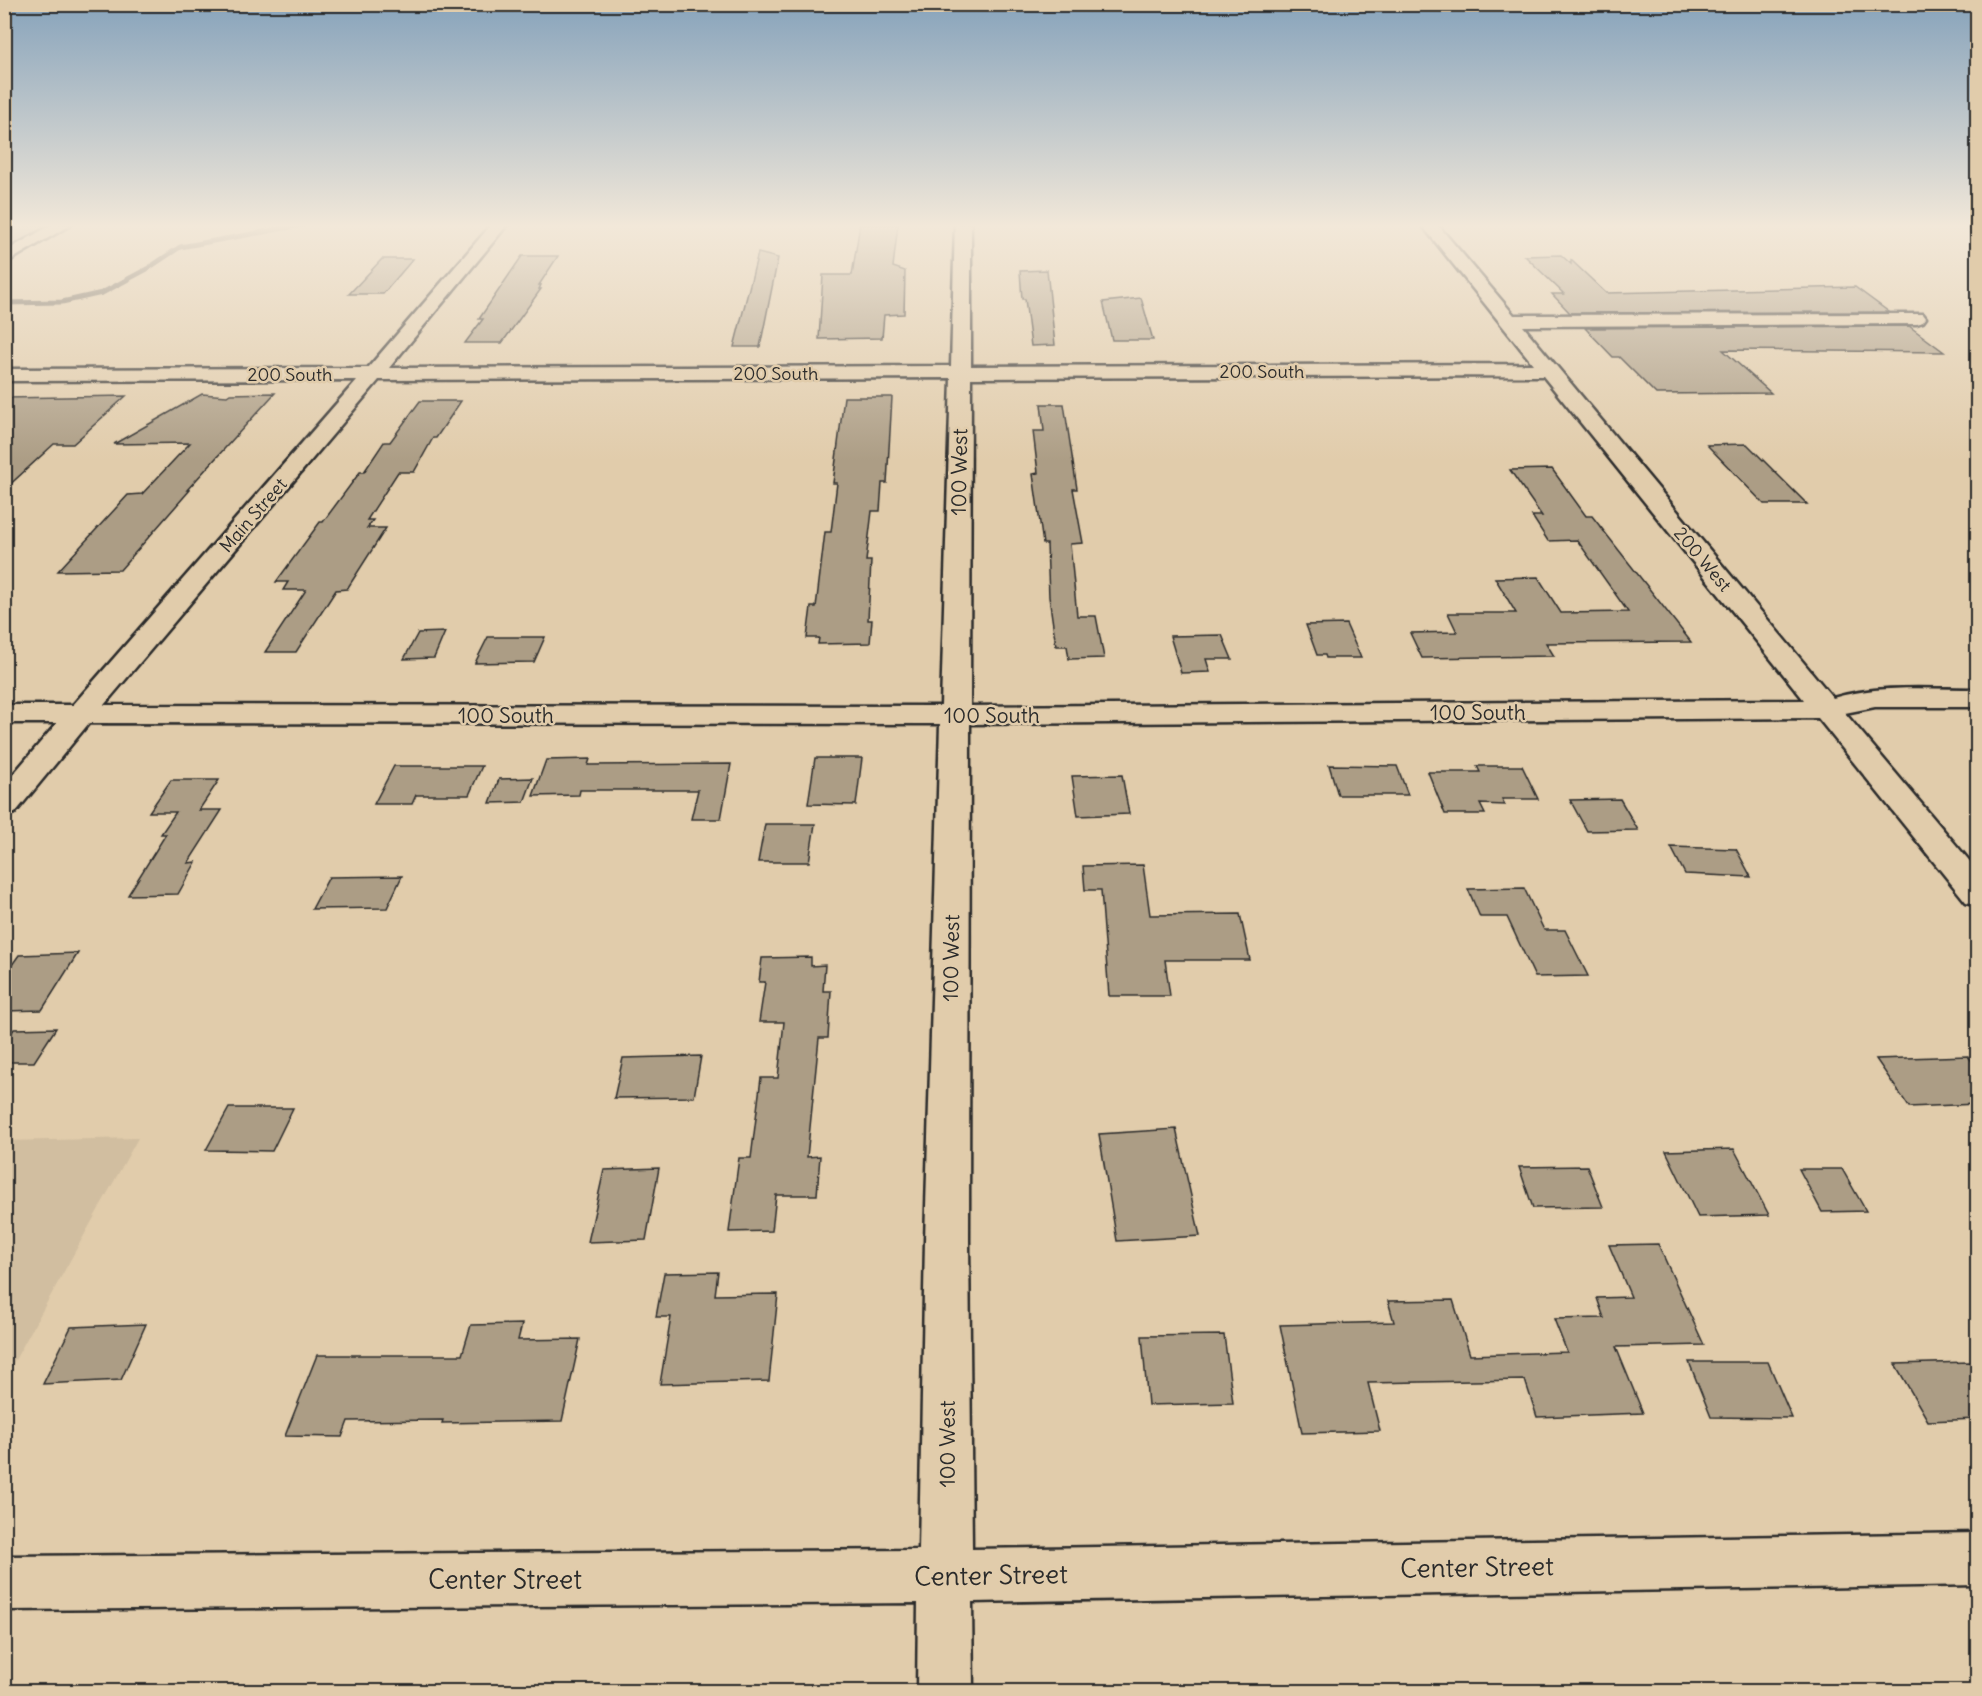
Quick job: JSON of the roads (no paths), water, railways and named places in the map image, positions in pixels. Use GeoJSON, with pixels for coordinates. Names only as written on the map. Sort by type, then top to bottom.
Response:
{"type":"FeatureCollection","features":[{"type":"Feature","properties":{"kind":"street","name":"Main Street"},"geometry":{"type":"LineString","coordinates":[[4,806],[80,714],[434,303]]}},
{"type":"Feature","properties":{"kind":"street","name":"100 West"},"geometry":{"type":"LineString","coordinates":[[945,1692],[947,1253],[962,303]]}},
{"type":"Feature","properties":{"kind":"street","name":"200 West"},"geometry":{"type":"LineString","coordinates":[[1493,303],[1977,894]]}},
{"type":"Feature","properties":{"kind":"street"},"geometry":{"type":"LineString","coordinates":[[1507,321],[1917,318]]}},
{"type":"Feature","properties":{"kind":"street","name":"200 South"},"geometry":{"type":"LineString","coordinates":[[4,375],[1547,370]]}},
{"type":"Feature","properties":{"kind":"street","name":"100 South"},"geometry":{"type":"LineString","coordinates":[[4,714],[955,715],[1827,709],[1856,700],[1875,698],[1977,698]]}},
{"type":"Feature","properties":{"kind":"street","name":"Center Street"},"geometry":{"type":"LineString","coordinates":[[4,1583],[946,1576],[1977,1558]]}}]}
